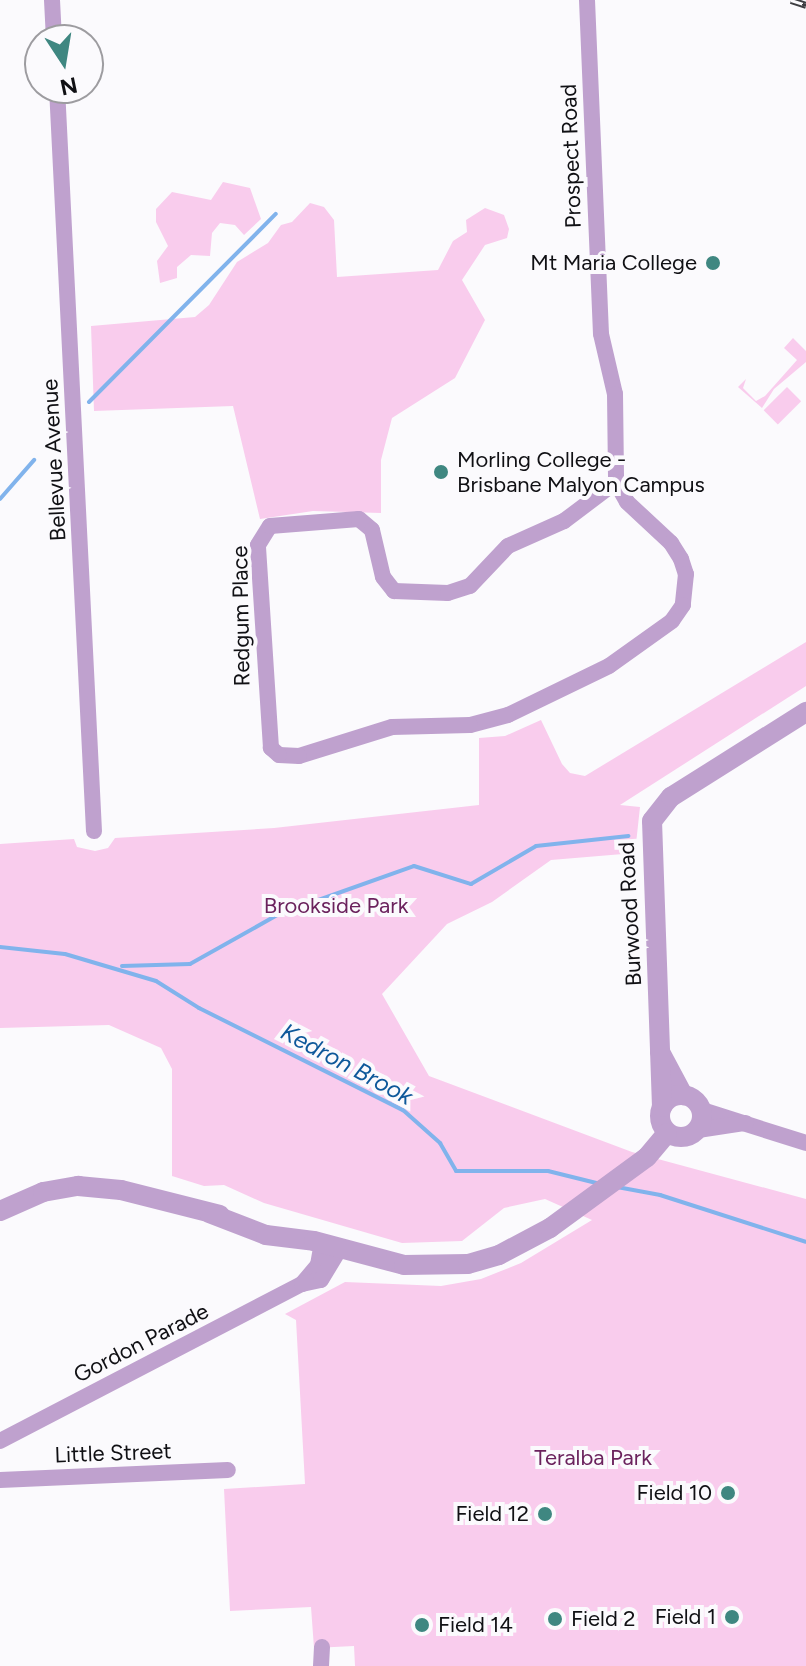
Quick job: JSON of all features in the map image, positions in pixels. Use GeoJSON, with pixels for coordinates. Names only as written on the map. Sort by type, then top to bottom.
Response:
{"type":"FeatureCollection","features":[{"type":"Feature","properties":{"kind":"street"},"geometry":{"type":"LineString","coordinates":[[52,0],[53,24]]}},
{"type":"Feature","properties":{"kind":"street","name":"Prospect Road"},"geometry":{"type":"LineString","coordinates":[[587,0],[601,334],[615,394],[616,482]]}},
{"type":"Feature","properties":{"kind":"street","name":"Bellevue Avenue"},"geometry":{"type":"LineString","coordinates":[[58,104],[94,831]]}},
{"type":"Feature","properties":{"kind":"street","name":"Redgum Place"},"geometry":{"type":"LineString","coordinates":[[616,482],[627,502],[671,543],[681,559],[686,591],[672,621],[584,681],[508,715],[470,725],[392,727],[299,756],[279,755],[267,738],[258,545],[270,526],[359,519],[372,530],[383,577],[394,591],[448,593],[470,586],[508,546],[564,521],[616,482]]}},
{"type":"Feature","properties":{"kind":"street","name":"Burwood Road"},"geometry":{"type":"LineString","coordinates":[[662,1107],[652,821],[671,797],[806,712]]}},
{"type":"Feature","properties":{"kind":"street"},"geometry":{"type":"LineString","coordinates":[[660,1052],[700,1120]]}},
{"type":"Feature","properties":{"kind":"street"},"geometry":{"type":"LineString","coordinates":[[683,1095],[662,1107],[660,1121],[667,1133],[686,1137],[700,1120]]}},
{"type":"Feature","properties":{"kind":"street"},"geometry":{"type":"LineString","coordinates":[[700,1120],[745,1123],[806,1143]]}},
{"type":"Feature","properties":{"kind":"street"},"geometry":{"type":"LineString","coordinates":[[0,1211],[43,1192],[78,1186],[121,1190],[209,1213],[266,1235],[325,1244],[404,1265],[453,1267],[499,1255],[563,1218],[647,1157],[667,1133]]}},
{"type":"Feature","properties":{"kind":"street","name":"Gordon Parade"},"geometry":{"type":"LineString","coordinates":[[0,1441],[302,1284],[318,1265],[325,1244]]}},
{"type":"Feature","properties":{"kind":"street","name":"Little Street"},"geometry":{"type":"LineString","coordinates":[[0,1480],[228,1470]]}},
{"type":"Feature","properties":{"kind":"street"},"geometry":{"type":"LineString","coordinates":[[321,1666],[322,1647]]}},
{"type":"Feature","properties":{"kind":"green space"},"geometry":{"type":"Polygon","coordinates":[[[223,182],[250,188],[261,219],[244,235],[235,225],[220,223],[212,233],[210,256],[191,255],[177,267],[177,278],[160,283],[157,261],[168,246],[156,222],[156,209],[172,192],[211,200],[223,182]]]}},
{"type":"Feature","properties":{"kind":"green space"},"geometry":{"type":"Polygon","coordinates":[[[310,203],[324,207],[334,220],[337,277],[438,270],[453,241],[467,232],[466,220],[485,208],[504,215],[509,229],[507,238],[485,245],[462,280],[485,320],[455,378],[392,418],[381,460],[381,513],[313,511],[260,519],[233,406],[94,411],[91,326],[195,317],[209,305],[237,262],[268,243],[281,225],[292,222],[310,203]]]}},
{"type":"Feature","properties":{"kind":"green space"},"geometry":{"type":"Polygon","coordinates":[[[793,338],[806,351],[806,362],[774,389],[762,408],[738,387],[746,379],[743,388],[756,401],[765,396],[797,360],[784,348],[793,338]]]}},
{"type":"Feature","properties":{"kind":"green space"},"geometry":{"type":"Polygon","coordinates":[[[787,387],[801,401],[778,424],[764,410],[787,387]]]}},
{"type":"Feature","properties":{"kind":"green space"},"geometry":{"type":"Polygon","coordinates":[[[806,642],[806,686],[620,805],[640,807],[635,853],[551,860],[492,902],[447,924],[382,994],[429,1076],[632,1152],[806,1199],[806,1666],[355,1666],[354,1646],[314,1648],[311,1607],[230,1611],[224,1489],[305,1484],[296,1320],[285,1314],[345,1282],[441,1286],[481,1279],[521,1263],[592,1220],[545,1199],[504,1208],[462,1241],[402,1243],[264,1203],[224,1185],[204,1186],[172,1176],[172,1069],[161,1048],[109,1025],[0,1028],[0,844],[74,839],[77,847],[95,851],[108,848],[115,838],[274,828],[479,805],[479,738],[505,736],[541,720],[562,764],[570,773],[585,776],[806,642]]]}},
{"type":"Feature","properties":{"kind":"waterway"},"geometry":{"type":"LineString","coordinates":[[89,402],[276,214]]}},
{"type":"Feature","properties":{"kind":"waterway"},"geometry":{"type":"LineString","coordinates":[[0,499],[34,460]]}},
{"type":"Feature","properties":{"kind":"waterway"},"geometry":{"type":"LineString","coordinates":[[122,966],[190,964],[279,914],[414,866],[471,884],[536,846],[628,836]]}},
{"type":"Feature","properties":{"kind":"waterway","name":"Kedron Brook"},"geometry":{"type":"LineString","coordinates":[[0,947],[65,954],[156,981],[199,1008],[403,1110],[440,1143],[456,1171],[548,1171],[600,1184]]}},
{"type":"Feature","properties":{"kind":"waterway","name":"Kedron Brook"},"geometry":{"type":"LineString","coordinates":[[617,1187],[660,1195],[806,1242]]}},
{"type":"Feature","properties":{"kind":"railway"},"geometry":{"type":"LineString","coordinates":[[791,0],[806,5]]}},
{"type":"Feature","properties":{"kind":"place","name":"Mt Maria College"},"geometry":{"type":"Point","coordinates":[713,263]}},
{"type":"Feature","properties":{"kind":"place","name":"Morling College - Brisbane Malyon Campus"},"geometry":{"type":"Point","coordinates":[441,472]}},
{"type":"Feature","properties":{"kind":"place","name":"Field 10"},"geometry":{"type":"Point","coordinates":[728,1493]}},
{"type":"Feature","properties":{"kind":"place","name":"Field 12"},"geometry":{"type":"Point","coordinates":[545,1514]}},
{"type":"Feature","properties":{"kind":"place","name":"Field 1"},"geometry":{"type":"Point","coordinates":[732,1617]}},
{"type":"Feature","properties":{"kind":"place","name":"Field 2"},"geometry":{"type":"Point","coordinates":[555,1619]}},
{"type":"Feature","properties":{"kind":"place","name":"Field 14"},"geometry":{"type":"Point","coordinates":[422,1625]}},
{"type":"Feature","properties":{"kind":"park label","name":"Brookside Park"},"geometry":{"type":"Point","coordinates":[336,906]}},
{"type":"Feature","properties":{"kind":"park label","name":"Teralba Park"},"geometry":{"type":"Point","coordinates":[593,1458]}}]}
